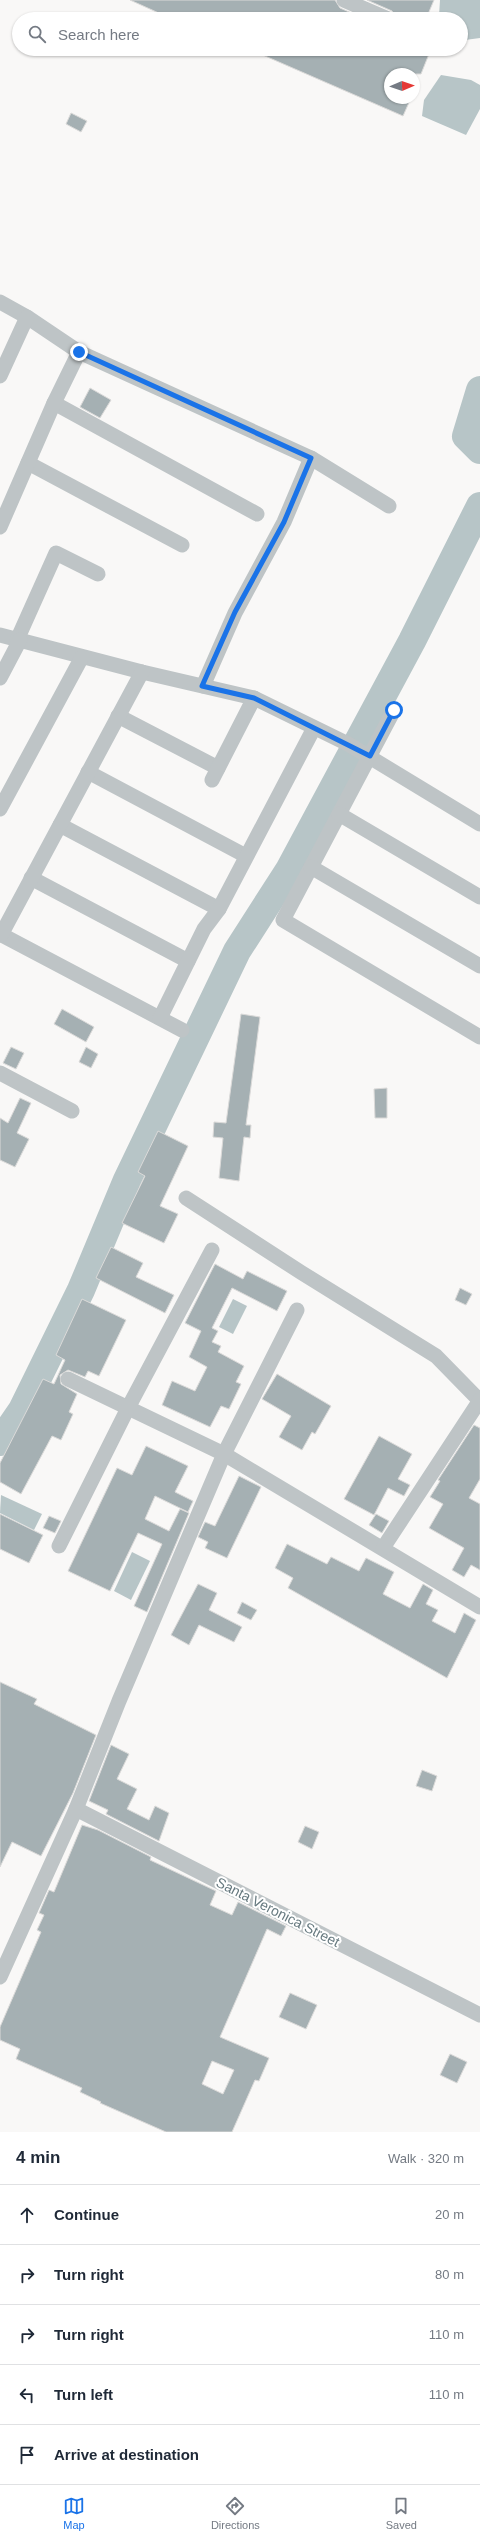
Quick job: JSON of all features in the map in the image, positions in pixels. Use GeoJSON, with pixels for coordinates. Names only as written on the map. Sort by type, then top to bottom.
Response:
{"type":"FeatureCollection","features":[{"type":"Feature","properties":{"kind":"street"},"geometry":{"type":"LineString","coordinates":[[344,0],[372,12]]}},
{"type":"Feature","properties":{"kind":"street"},"geometry":{"type":"LineString","coordinates":[[0,302],[27,317],[79,352],[311,458],[389,506]]}},
{"type":"Feature","properties":{"kind":"street"},"geometry":{"type":"LineString","coordinates":[[0,376],[27,317]]}},
{"type":"Feature","properties":{"kind":"street"},"geometry":{"type":"LineString","coordinates":[[0,527],[54,403],[79,352]]}},
{"type":"Feature","properties":{"kind":"street"},"geometry":{"type":"LineString","coordinates":[[54,403],[257,514]]}},
{"type":"Feature","properties":{"kind":"street"},"geometry":{"type":"LineString","coordinates":[[202,686],[235,612],[284,522],[311,458]]}},
{"type":"Feature","properties":{"kind":"street"},"geometry":{"type":"LineString","coordinates":[[28,463],[182,545]]}},
{"type":"Feature","properties":{"kind":"street"},"geometry":{"type":"LineString","coordinates":[[0,678],[56,553],[98,574]]}},
{"type":"Feature","properties":{"kind":"street"},"geometry":{"type":"LineString","coordinates":[[0,635],[142,672],[254,698],[348,744],[480,824]]}},
{"type":"Feature","properties":{"kind":"street"},"geometry":{"type":"LineString","coordinates":[[0,809],[82,657]]}},
{"type":"Feature","properties":{"kind":"street"},"geometry":{"type":"LineString","coordinates":[[142,672],[0,935],[182,1030]]}},
{"type":"Feature","properties":{"kind":"street"},"geometry":{"type":"LineString","coordinates":[[118,716],[215,774],[254,698]]}},
{"type":"Feature","properties":{"kind":"street"},"geometry":{"type":"LineString","coordinates":[[394,710],[367,755],[339,814],[283,920],[478,1031]]}},
{"type":"Feature","properties":{"kind":"street"},"geometry":{"type":"LineString","coordinates":[[160,1018],[204,929],[219,909],[314,728]]}},
{"type":"Feature","properties":{"kind":"street"},"geometry":{"type":"LineString","coordinates":[[88,772],[246,856]]}},
{"type":"Feature","properties":{"kind":"street"},"geometry":{"type":"LineString","coordinates":[[339,814],[480,897]]}},
{"type":"Feature","properties":{"kind":"street"},"geometry":{"type":"LineString","coordinates":[[60,825],[219,909]]}},
{"type":"Feature","properties":{"kind":"street"},"geometry":{"type":"LineString","coordinates":[[311,867],[480,966]]}},
{"type":"Feature","properties":{"kind":"street"},"geometry":{"type":"LineString","coordinates":[[31,878],[188,961]]}},
{"type":"Feature","properties":{"kind":"street"},"geometry":{"type":"LineString","coordinates":[[0,1073],[72,1111]]}},
{"type":"Feature","properties":{"kind":"street"},"geometry":{"type":"LineString","coordinates":[[186,1198],[302,1273],[436,1356],[480,1400],[383,1548]]}},
{"type":"Feature","properties":{"kind":"street"},"geometry":{"type":"LineString","coordinates":[[59,1546],[128,1408],[212,1250]]}},
{"type":"Feature","properties":{"kind":"street"},"geometry":{"type":"LineString","coordinates":[[0,1977],[76,1809],[119,1701],[224,1454],[297,1310]]}},
{"type":"Feature","properties":{"kind":"street"},"geometry":{"type":"LineString","coordinates":[[68,1379],[224,1454],[480,1607]]}},
{"type":"Feature","properties":{"kind":"street","name":"Santa Veronica Street"},"geometry":{"type":"LineString","coordinates":[[76,1809],[480,2015]]}},
{"type":"Feature","properties":{"kind":"shaded area"},"geometry":{"type":"Polygon","coordinates":[[[440,0],[480,0],[480,38],[468,40],[468,12],[439,12],[440,0]]]}},
{"type":"Feature","properties":{"kind":"shaded area"},"geometry":{"type":"Polygon","coordinates":[[[441,75],[471,80],[480,85],[480,109],[466,135],[422,116],[424,100],[441,75]]]}},
{"type":"Feature","properties":{"kind":"shaded area"},"geometry":{"type":"Polygon","coordinates":[[[233,1299],[247,1306],[233,1334],[219,1327],[233,1299]]]}},
{"type":"Feature","properties":{"kind":"shaded area"},"geometry":{"type":"Polygon","coordinates":[[[1,1495],[42,1514],[34,1530],[0,1513],[1,1495]]]}},
{"type":"Feature","properties":{"kind":"shaded area"},"geometry":{"type":"Polygon","coordinates":[[[132,1552],[150,1561],[131,1600],[114,1591],[132,1552]]]}},
{"type":"Feature","properties":{"kind":"building"},"geometry":{"type":"Polygon","coordinates":[[[130,0],[335,0],[340,8],[349,12],[157,12],[130,0]]]}},
{"type":"Feature","properties":{"kind":"building"},"geometry":{"type":"Polygon","coordinates":[[[367,0],[434,0],[429,12],[392,11],[367,0]]]}},
{"type":"Feature","properties":{"kind":"building"},"geometry":{"type":"Polygon","coordinates":[[[265,56],[428,56],[421,74],[420,68],[384,68],[384,104],[408,104],[403,116],[265,56]]]}},
{"type":"Feature","properties":{"kind":"building"},"geometry":{"type":"Polygon","coordinates":[[[71,113],[87,121],[81,132],[66,124],[71,113]]]}},
{"type":"Feature","properties":{"kind":"building"},"geometry":{"type":"Polygon","coordinates":[[[90,388],[111,400],[100,418],[80,407],[90,388]]]}},
{"type":"Feature","properties":{"kind":"building"},"geometry":{"type":"Polygon","coordinates":[[[62,1009],[94,1027],[86,1042],[54,1024],[62,1009]]]}},
{"type":"Feature","properties":{"kind":"building"},"geometry":{"type":"Polygon","coordinates":[[[241,1014],[260,1017],[246,1125],[251,1125],[250,1138],[244,1137],[239,1181],[219,1178],[223,1138],[213,1137],[214,1122],[226,1123],[241,1014]]]}},
{"type":"Feature","properties":{"kind":"building"},"geometry":{"type":"Polygon","coordinates":[[[11,1047],[24,1053],[16,1069],[3,1063],[11,1047]]]}},
{"type":"Feature","properties":{"kind":"building"},"geometry":{"type":"Polygon","coordinates":[[[86,1047],[98,1054],[91,1068],[79,1062],[86,1047]]]}},
{"type":"Feature","properties":{"kind":"building"},"geometry":{"type":"Polygon","coordinates":[[[387,1088],[387,1118],[375,1118],[374,1089],[387,1088]]]}},
{"type":"Feature","properties":{"kind":"building"},"geometry":{"type":"Polygon","coordinates":[[[20,1098],[31,1103],[17,1133],[29,1139],[15,1167],[0,1160],[0,1118],[8,1123],[20,1098]]]}},
{"type":"Feature","properties":{"kind":"building"},"geometry":{"type":"Polygon","coordinates":[[[158,1131],[188,1146],[160,1206],[178,1214],[164,1243],[122,1223],[145,1176],[138,1172],[158,1131]]]}},
{"type":"Feature","properties":{"kind":"building"},"geometry":{"type":"Polygon","coordinates":[[[111,1247],[143,1263],[136,1277],[174,1295],[165,1313],[96,1278],[111,1247]]]}},
{"type":"Feature","properties":{"kind":"building"},"geometry":{"type":"Polygon","coordinates":[[[215,1264],[243,1279],[247,1271],[287,1291],[277,1311],[232,1288],[212,1328],[218,1331],[212,1342],[221,1346],[218,1352],[244,1366],[236,1382],[241,1384],[229,1409],[221,1406],[210,1427],[162,1405],[172,1381],[195,1391],[207,1367],[189,1357],[201,1331],[185,1323],[215,1264]]]}},
{"type":"Feature","properties":{"kind":"building"},"geometry":{"type":"Polygon","coordinates":[[[460,1288],[472,1294],[466,1305],[455,1300],[460,1288]]]}},
{"type":"Feature","properties":{"kind":"building"},"geometry":{"type":"Polygon","coordinates":[[[82,1299],[126,1320],[99,1376],[88,1371],[85,1377],[68,1370],[60,1375],[61,1384],[77,1394],[69,1412],[73,1414],[61,1440],[52,1436],[21,1494],[0,1482],[0,1463],[43,1379],[54,1384],[65,1360],[56,1355],[82,1299]]]}},
{"type":"Feature","properties":{"kind":"building"},"geometry":{"type":"Polygon","coordinates":[[[277,1374],[331,1406],[315,1434],[312,1432],[302,1450],[279,1437],[291,1416],[262,1399],[277,1374]]]}},
{"type":"Feature","properties":{"kind":"building"},"geometry":{"type":"Polygon","coordinates":[[[474,1425],[480,1428],[480,1479],[469,1498],[480,1504],[480,1570],[471,1565],[464,1577],[452,1570],[464,1548],[429,1528],[443,1504],[430,1497],[440,1481],[438,1480],[474,1425]]]}},
{"type":"Feature","properties":{"kind":"building"},"geometry":{"type":"Polygon","coordinates":[[[379,1436],[412,1454],[398,1479],[410,1485],[404,1496],[388,1488],[374,1515],[344,1499],[379,1436]]]}},
{"type":"Feature","properties":{"kind":"building"},"geometry":{"type":"Polygon","coordinates":[[[146,1446],[188,1466],[175,1492],[193,1501],[188,1512],[155,1496],[145,1519],[169,1531],[180,1509],[189,1513],[147,1612],[134,1606],[162,1544],[138,1533],[110,1591],[68,1571],[117,1468],[132,1475],[146,1446]]]}},
{"type":"Feature","properties":{"kind":"building"},"geometry":{"type":"Polygon","coordinates":[[[239,1476],[261,1487],[227,1558],[205,1548],[208,1542],[198,1537],[205,1522],[215,1526],[239,1476]]]}},
{"type":"Feature","properties":{"kind":"building"},"geometry":{"type":"Polygon","coordinates":[[[0,1514],[43,1535],[29,1563],[0,1549],[0,1514]]]}},
{"type":"Feature","properties":{"kind":"building"},"geometry":{"type":"Polygon","coordinates":[[[376,1514],[389,1521],[382,1533],[369,1525],[376,1514]]]}},
{"type":"Feature","properties":{"kind":"building"},"geometry":{"type":"Polygon","coordinates":[[[49,1516],[61,1521],[55,1533],[43,1528],[49,1516]]]}},
{"type":"Feature","properties":{"kind":"building"},"geometry":{"type":"Polygon","coordinates":[[[287,1544],[327,1564],[331,1557],[359,1571],[366,1558],[394,1572],[383,1594],[410,1608],[423,1584],[433,1590],[426,1604],[438,1610],[432,1621],[455,1633],[464,1613],[476,1620],[447,1678],[288,1588],[293,1578],[275,1568],[287,1544]]]}},
{"type":"Feature","properties":{"kind":"building"},"geometry":{"type":"Polygon","coordinates":[[[198,1584],[217,1593],[209,1610],[242,1627],[234,1642],[199,1625],[189,1645],[171,1635],[198,1584]]]}},
{"type":"Feature","properties":{"kind":"building"},"geometry":{"type":"Polygon","coordinates":[[[242,1602],[257,1610],[251,1620],[237,1613],[242,1602]]]}},
{"type":"Feature","properties":{"kind":"building"},"geometry":{"type":"Polygon","coordinates":[[[0,1682],[37,1699],[34,1704],[96,1735],[73,1793],[41,1856],[12,1842],[0,1867],[0,1682]]]}},
{"type":"Feature","properties":{"kind":"building"},"geometry":{"type":"Polygon","coordinates":[[[111,1745],[129,1754],[117,1779],[137,1789],[127,1809],[149,1820],[155,1806],[169,1813],[159,1841],[106,1814],[108,1810],[89,1801],[111,1745]]]}},
{"type":"Feature","properties":{"kind":"building"},"geometry":{"type":"Polygon","coordinates":[[[422,1770],[437,1776],[432,1791],[416,1786],[422,1770]]]}},
{"type":"Feature","properties":{"kind":"building"},"geometry":{"type":"Polygon","coordinates":[[[82,1825],[98,1830],[151,1857],[150,1860],[216,1891],[210,1905],[232,1915],[238,1902],[286,1926],[281,1936],[267,1929],[220,2037],[269,2058],[259,2081],[255,2080],[232,2132],[166,2132],[100,2103],[101,2102],[80,2092],[82,2088],[16,2059],[20,2049],[0,2040],[0,2027],[41,1932],[37,1930],[44,1915],[39,1913],[49,1890],[54,1892],[82,1825]],[[212,2061],[202,2084],[223,2094],[234,2070],[212,2061]]]}},
{"type":"Feature","properties":{"kind":"building"},"geometry":{"type":"Polygon","coordinates":[[[305,1826],[319,1832],[312,1849],[298,1842],[305,1826]]]}},
{"type":"Feature","properties":{"kind":"building"},"geometry":{"type":"Polygon","coordinates":[[[290,1993],[317,2005],[306,2029],[279,2017],[290,1993]]]}},
{"type":"Feature","properties":{"kind":"building"},"geometry":{"type":"Polygon","coordinates":[[[450,2054],[467,2062],[457,2083],[440,2075],[450,2054]]]}},
{"type":"Feature","properties":{"kind":"waterway"},"geometry":{"type":"LineString","coordinates":[[480,390],[466,436],[480,450]]}},
{"type":"Feature","properties":{"kind":"waterway"},"geometry":{"type":"LineString","coordinates":[[0,1442],[22,1410],[81,1290],[127,1180],[237,951],[289,870],[412,641],[480,506]]}},
{"type":"Feature","properties":{"kind":"route"},"geometry":{"type":"LineString","coordinates":[[79,352],[311,458],[284,522],[235,612],[202,686],[254,698],[348,744],[363,754],[370,756],[394,710]]}}]}
